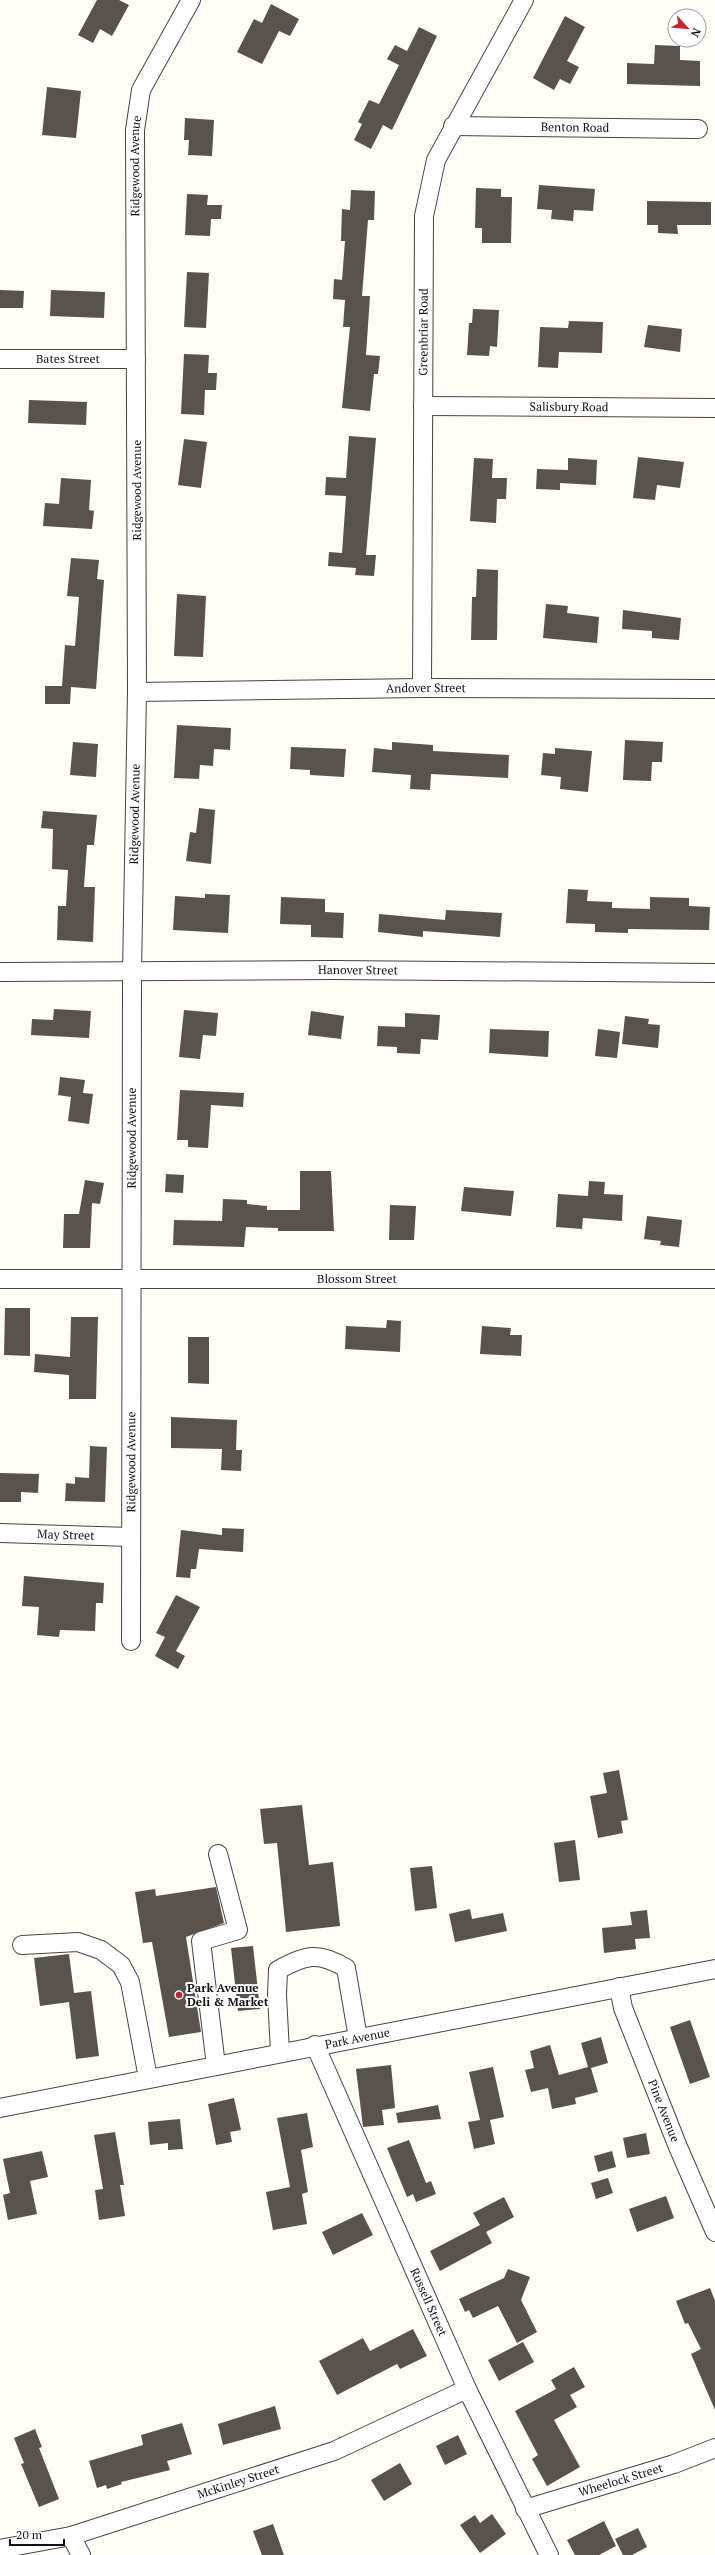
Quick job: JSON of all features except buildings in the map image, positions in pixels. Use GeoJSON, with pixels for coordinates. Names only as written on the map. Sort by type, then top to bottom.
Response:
{"type":"FeatureCollection","features":[{"type":"Feature","properties":{"kind":"street","name":"Ridgewood Avenue"},"geometry":{"type":"LineString","coordinates":[[131,1641],[132,973],[137,692],[136,111],[141,90],[191,0]]}},
{"type":"Feature","properties":{"kind":"street","name":"Greenbriar Road"},"geometry":{"type":"LineString","coordinates":[[422,688],[424,216],[436,160],[453,126],[524,0]]}},
{"type":"Feature","properties":{"kind":"street","name":"Benton Road"},"geometry":{"type":"LineString","coordinates":[[453,126],[698,129]]}},
{"type":"Feature","properties":{"kind":"street","name":"Bates Street"},"geometry":{"type":"LineString","coordinates":[[0,359],[136,359]]}},
{"type":"Feature","properties":{"kind":"street","name":"Salisbury Road"},"geometry":{"type":"LineString","coordinates":[[423,406],[715,408]]}},
{"type":"Feature","properties":{"kind":"street","name":"Andover Street"},"geometry":{"type":"LineString","coordinates":[[137,692],[422,688],[715,689]]}},
{"type":"Feature","properties":{"kind":"street","name":"Hanover Street"},"geometry":{"type":"LineString","coordinates":[[0,972],[132,973],[333,970],[715,973]]}},
{"type":"Feature","properties":{"kind":"street","name":"Blossom Street"},"geometry":{"type":"LineString","coordinates":[[0,1279],[715,1279]]}},
{"type":"Feature","properties":{"kind":"street","name":"May Street"},"geometry":{"type":"LineString","coordinates":[[0,1533],[131,1537]]}},
{"type":"Feature","properties":{"kind":"street"},"geometry":{"type":"LineString","coordinates":[[216,2066],[201,1941],[238,1930],[218,1854]]}},
{"type":"Feature","properties":{"kind":"street"},"geometry":{"type":"LineString","coordinates":[[22,1945],[78,1942],[101,1950],[121,1965],[130,1982],[148,2078]]}},
{"type":"Feature","properties":{"kind":"street"},"geometry":{"type":"LineString","coordinates":[[280,2052],[277,1994],[278,1970],[298,1959],[317,1955],[346,1968],[358,2038]]}},
{"type":"Feature","properties":{"kind":"street","name":"Park Avenue"},"geometry":{"type":"LineString","coordinates":[[0,2108],[315,2045],[715,1969]]}},
{"type":"Feature","properties":{"kind":"street","name":"Pine Avenue"},"geometry":{"type":"LineString","coordinates":[[619,1987],[623,2008],[678,2148],[715,2232]]}},
{"type":"Feature","properties":{"kind":"street","name":"Russell Street"},"geometry":{"type":"LineString","coordinates":[[315,2045],[467,2389],[549,2555]]}},
{"type":"Feature","properties":{"kind":"street","name":"McKinley Street"},"geometry":{"type":"LineString","coordinates":[[0,2549],[71,2536],[334,2452],[467,2389]]}},
{"type":"Feature","properties":{"kind":"street","name":"Wheelock Street"},"geometry":{"type":"LineString","coordinates":[[526,2509],[674,2464],[715,2448]]}},
{"type":"Feature","properties":{"kind":"street"},"geometry":{"type":"LineString","coordinates":[[71,2536],[81,2555]]}},
{"type":"Feature","properties":{"kind":"place","name":"Park Avenue Deli & Market"},"geometry":{"type":"Point","coordinates":[179,1995]}}]}
